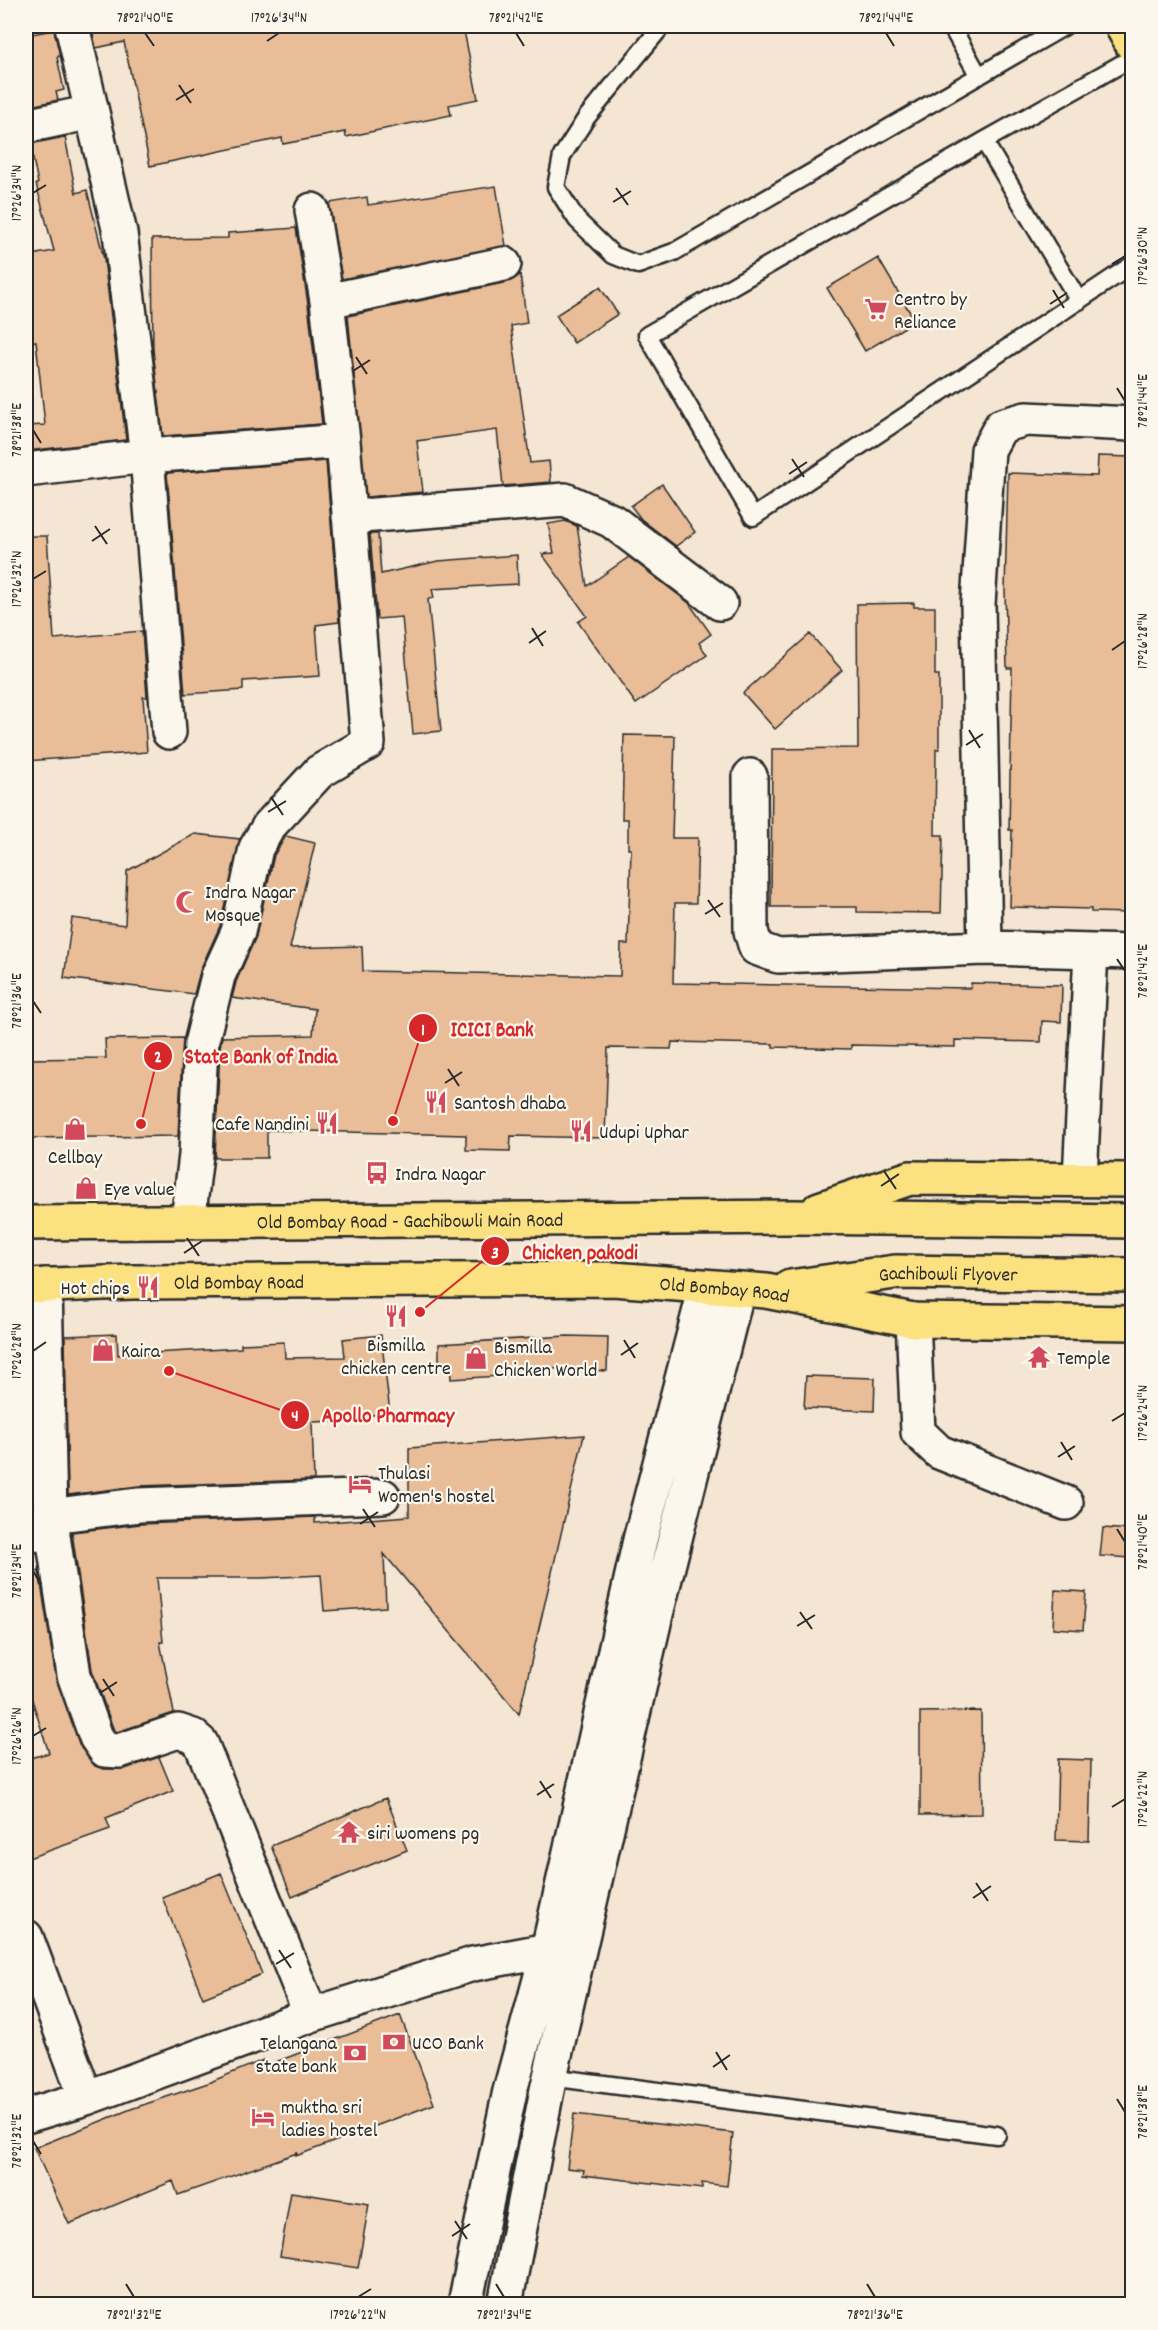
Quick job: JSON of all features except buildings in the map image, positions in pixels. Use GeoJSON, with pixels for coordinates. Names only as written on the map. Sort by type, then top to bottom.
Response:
{"type":"FeatureCollection","features":[{"type":"Feature","properties":{"kind":"main road"},"geometry":{"type":"LineString","coordinates":[[1122,26],[1132,44]]}},
{"type":"Feature","properties":{"kind":"main road"},"geometry":{"type":"LineString","coordinates":[[794,1217],[910,1178],[1132,1180]]}},
{"type":"Feature","properties":{"kind":"main road"},"geometry":{"type":"LineString","coordinates":[[794,1217],[1132,1221]]}},
{"type":"Feature","properties":{"kind":"main road","name":"Old Bombay Road - Gachibowli Main Road"},"geometry":{"type":"LineString","coordinates":[[26,1223],[794,1217]]}},
{"type":"Feature","properties":{"kind":"main road","name":"Gachibowli Flyover"},"geometry":{"type":"LineString","coordinates":[[752,1290],[895,1272],[1132,1275]]}},
{"type":"Feature","properties":{"kind":"main road","name":"Old Bombay Road"},"geometry":{"type":"LineString","coordinates":[[35,1285],[132,1281],[613,1279],[752,1290],[913,1320],[1132,1323]]}},
{"type":"Feature","properties":{"kind":"street"},"geometry":{"type":"LineString","coordinates":[[72,26],[120,232],[147,456],[169,732]]}},
{"type":"Feature","properties":{"kind":"street"},"geometry":{"type":"LineString","coordinates":[[26,126],[92,112]]}},
{"type":"Feature","properties":{"kind":"street"},"geometry":{"type":"LineString","coordinates":[[188,1221],[196,1155],[201,1044],[218,976],[238,932],[256,848],[269,826],[319,772],[368,743],[343,441],[327,301],[312,210]]}},
{"type":"Feature","properties":{"kind":"street"},"geometry":{"type":"LineString","coordinates":[[327,301],[504,264]]}},
{"type":"Feature","properties":{"kind":"street"},"geometry":{"type":"LineString","coordinates":[[985,948],[978,604],[988,450],[1001,426],[1026,418],[1132,424]]}},
{"type":"Feature","properties":{"kind":"street"},"geometry":{"type":"LineString","coordinates":[[26,470],[147,456],[343,441]]}},
{"type":"Feature","properties":{"kind":"street"},"geometry":{"type":"LineString","coordinates":[[349,518],[565,500],[612,521],[720,603]]}},
{"type":"Feature","properties":{"kind":"street"},"geometry":{"type":"LineString","coordinates":[[750,776],[751,931],[756,948],[778,956],[985,948],[1132,952]]}},
{"type":"Feature","properties":{"kind":"street"},"geometry":{"type":"LineString","coordinates":[[1080,1179],[1091,951]]}},
{"type":"Feature","properties":{"kind":"street"},"geometry":{"type":"LineString","coordinates":[[35,1285],[43,1528],[74,1675],[96,1737],[105,1750],[119,1751],[178,1731],[193,1736],[201,1743],[311,2015]]}},
{"type":"Feature","properties":{"kind":"street"},"geometry":{"type":"LineString","coordinates":[[505,2304],[550,2077],[563,1951],[635,1563],[706,1287]]}},
{"type":"Feature","properties":{"kind":"street"},"geometry":{"type":"LineString","coordinates":[[465,2304],[510,2091],[563,1951],[656,1614],[726,1337],[752,1290]]}},
{"type":"Feature","properties":{"kind":"street"},"geometry":{"type":"LineString","coordinates":[[913,1320],[918,1431],[939,1452],[1066,1503]]}},
{"type":"Feature","properties":{"kind":"street"},"geometry":{"type":"LineString","coordinates":[[694,1329],[726,1337]]}},
{"type":"Feature","properties":{"kind":"street"},"geometry":{"type":"LineString","coordinates":[[664,1449],[696,1456]]}},
{"type":"Feature","properties":{"kind":"street"},"geometry":{"type":"LineString","coordinates":[[43,1528],[139,1505],[383,1496]]}},
{"type":"Feature","properties":{"kind":"street"},"geometry":{"type":"LineString","coordinates":[[26,1937],[86,2098]]}},
{"type":"Feature","properties":{"kind":"street"},"geometry":{"type":"LineString","coordinates":[[26,2115],[86,2098],[311,2015],[472,1964],[563,1951]]}},
{"type":"Feature","properties":{"kind":"lane"},"geometry":{"type":"LineString","coordinates":[[662,26],[587,117],[562,156],[556,187],[577,220],[613,255],[638,265],[674,252],[1065,26]]}},
{"type":"Feature","properties":{"kind":"lane"},"geometry":{"type":"LineString","coordinates":[[951,26],[979,76]]}},
{"type":"Feature","properties":{"kind":"lane"},"geometry":{"type":"LineString","coordinates":[[1132,58],[647,335],[753,517],[1132,265]]}},
{"type":"Feature","properties":{"kind":"lane"},"geometry":{"type":"LineString","coordinates":[[984,141],[1079,301]]}},
{"type":"Feature","properties":{"kind":"lane"},"geometry":{"type":"LineString","coordinates":[[550,2077],[997,2135]]}},
{"type":"Feature","properties":{"kind":"place","name":"Centro by Reliance"},"geometry":{"type":"Point","coordinates":[876,309]}},
{"type":"Feature","properties":{"kind":"place","name":"Indra Nagar Mosque"},"geometry":{"type":"Point","coordinates":[187,902]}},
{"type":"Feature","properties":{"kind":"place","name":"Santosh dhaba"},"geometry":{"type":"Point","coordinates":[436,1102]}},
{"type":"Feature","properties":{"kind":"place","name":"ICICI Bank"},"geometry":{"type":"Point","coordinates":[393,1121]}},
{"type":"Feature","properties":{"kind":"place","name":"Cafe Nandini"},"geometry":{"type":"Point","coordinates":[327,1123]}},
{"type":"Feature","properties":{"kind":"place","name":"State Bank of India"},"geometry":{"type":"Point","coordinates":[141,1124]}},
{"type":"Feature","properties":{"kind":"place","name":"Cellbay"},"geometry":{"type":"Point","coordinates":[75,1129]}},
{"type":"Feature","properties":{"kind":"place","name":"Udupi Uphar"},"geometry":{"type":"Point","coordinates":[581,1131]}},
{"type":"Feature","properties":{"kind":"place","name":"Indra Nagar"},"geometry":{"type":"Point","coordinates":[377,1173]}},
{"type":"Feature","properties":{"kind":"place","name":"Eye value"},"geometry":{"type":"Point","coordinates":[86,1188]}},
{"type":"Feature","properties":{"kind":"place","name":"Hot chips"},"geometry":{"type":"Point","coordinates":[148,1287]}},
{"type":"Feature","properties":{"kind":"place","name":"Chicken pakodi"},"geometry":{"type":"Point","coordinates":[420,1312]}},
{"type":"Feature","properties":{"kind":"place","name":"Bismilla chicken centre"},"geometry":{"type":"Point","coordinates":[396,1316]}},
{"type":"Feature","properties":{"kind":"place","name":"Kaira"},"geometry":{"type":"Point","coordinates":[103,1350]}},
{"type":"Feature","properties":{"kind":"place","name":"Temple"},"geometry":{"type":"Point","coordinates":[1039,1357]}},
{"type":"Feature","properties":{"kind":"place","name":"Bismilla Chicken World"},"geometry":{"type":"Point","coordinates":[476,1358]}},
{"type":"Feature","properties":{"kind":"place","name":"Apollo Pharmacy"},"geometry":{"type":"Point","coordinates":[169,1371]}},
{"type":"Feature","properties":{"kind":"place","name":"Thulasi Women's hostel"},"geometry":{"type":"Point","coordinates":[360,1484]}},
{"type":"Feature","properties":{"kind":"place","name":"siri womens pg"},"geometry":{"type":"Point","coordinates":[349,1832]}},
{"type":"Feature","properties":{"kind":"place","name":"UCO Bank"},"geometry":{"type":"Point","coordinates":[394,2042]}},
{"type":"Feature","properties":{"kind":"place","name":"Telangana state bank"},"geometry":{"type":"Point","coordinates":[355,2053]}},
{"type":"Feature","properties":{"kind":"place","name":"muktha sri ladies hostel"},"geometry":{"type":"Point","coordinates":[263,2117]}}]}
